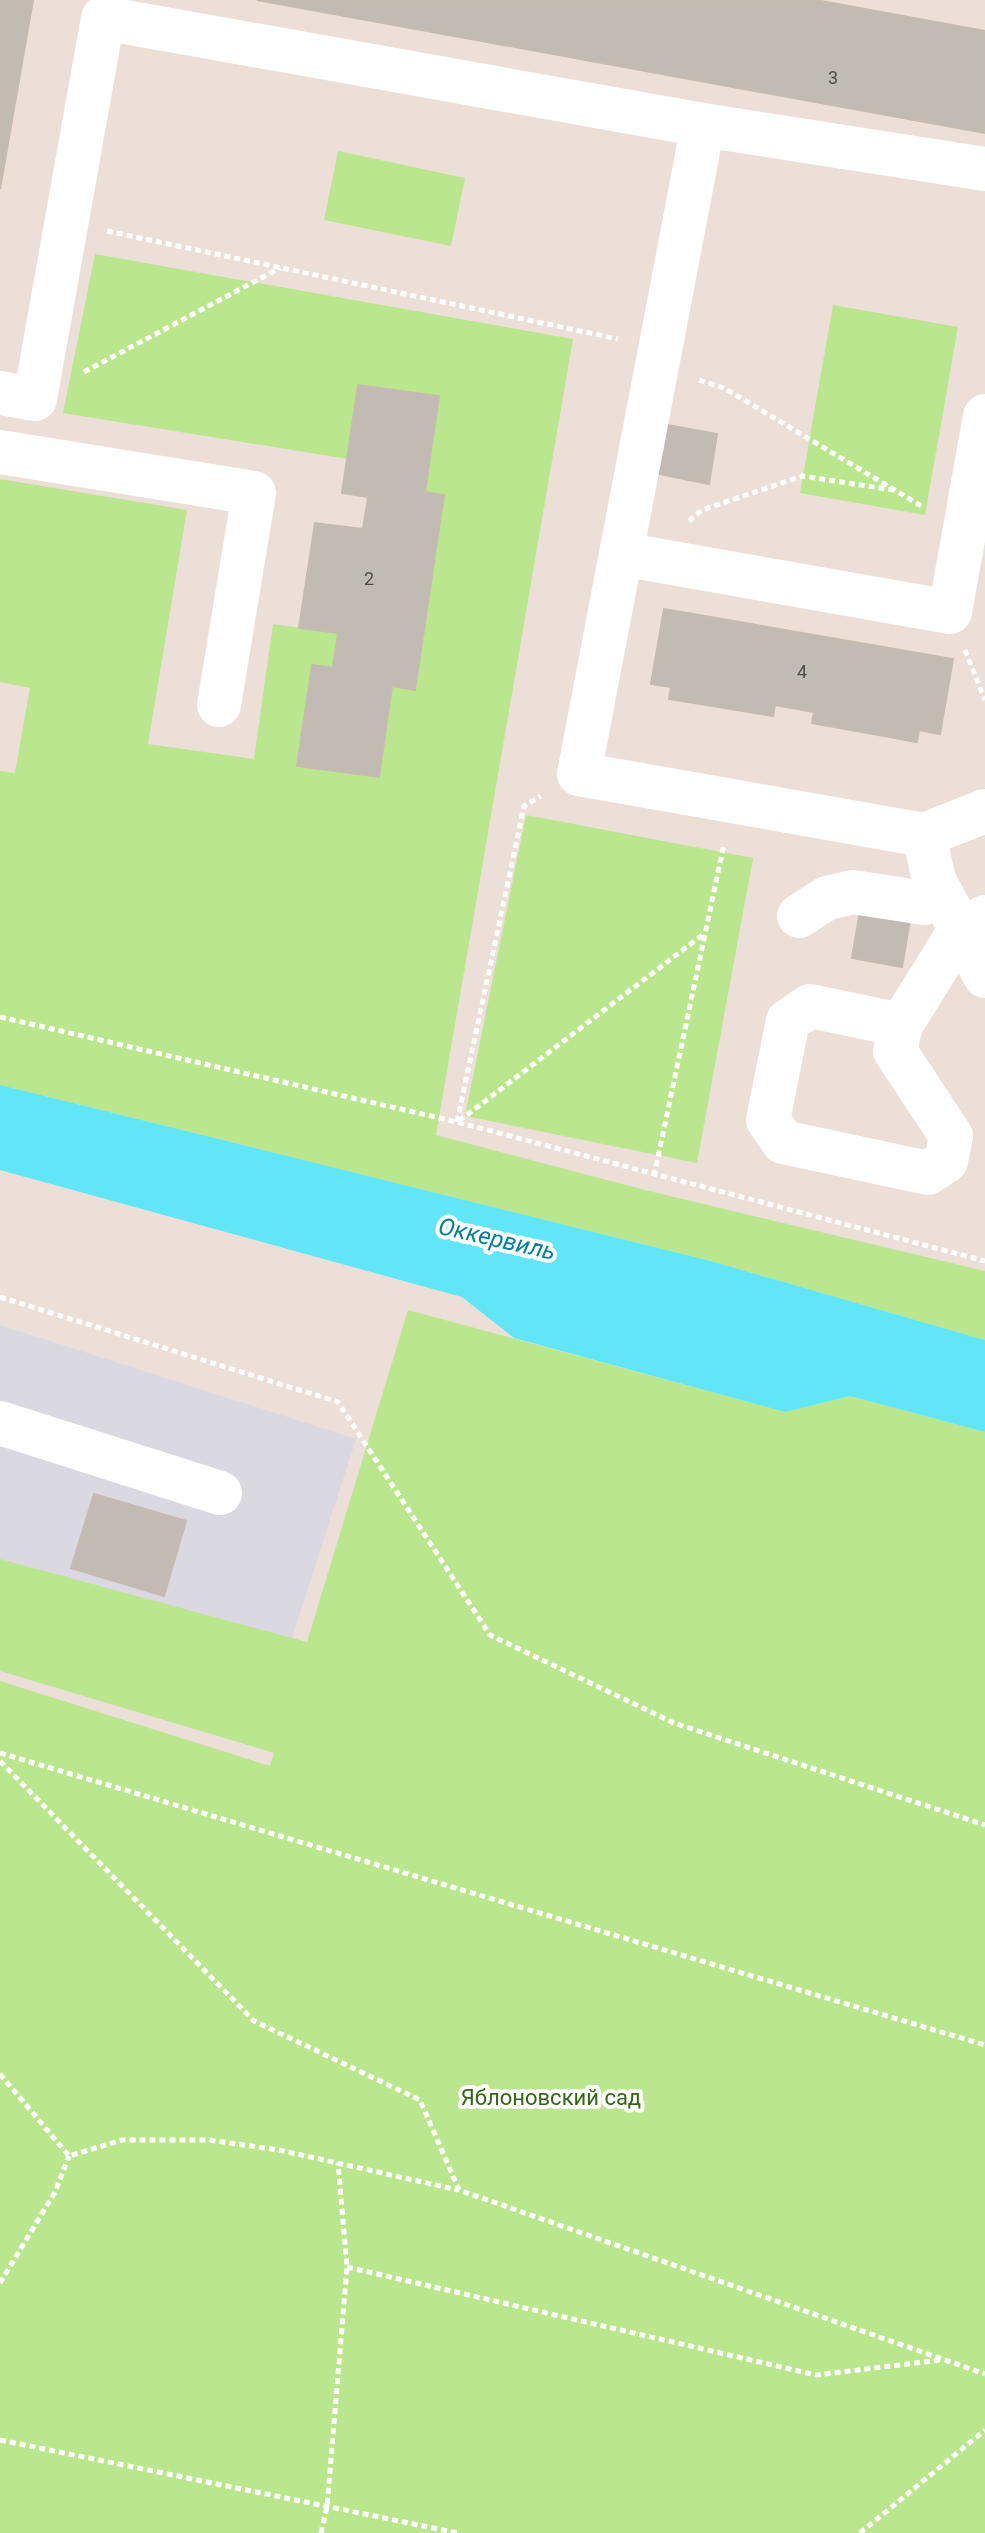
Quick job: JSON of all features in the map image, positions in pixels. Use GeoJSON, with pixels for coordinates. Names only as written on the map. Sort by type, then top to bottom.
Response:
{"type":"FeatureCollection","features":[{"type":"Feature","properties":{"kind":"lane"},"geometry":{"type":"LineString","coordinates":[[18,396],[67,222],[103,18],[703,125],[985,169]]}},
{"type":"Feature","properties":{"kind":"lane"},"geometry":{"type":"LineString","coordinates":[[703,125],[579,774],[924,835],[985,811]]}},
{"type":"Feature","properties":{"kind":"lane"},"geometry":{"type":"LineString","coordinates":[[621,554],[950,612],[985,416]]}},
{"type":"Feature","properties":{"kind":"lane"},"geometry":{"type":"LineString","coordinates":[[0,452],[254,493],[219,705]]}},
{"type":"Feature","properties":{"kind":"lane"},"geometry":{"type":"LineString","coordinates":[[924,835],[934,880],[962,913],[985,976]]}},
{"type":"Feature","properties":{"kind":"lane"},"geometry":{"type":"LineString","coordinates":[[799,916],[827,898],[853,892],[924,903],[962,913]]}},
{"type":"Feature","properties":{"kind":"lane"},"geometry":{"type":"LineString","coordinates":[[901,1025],[810,1006],[788,1021],[768,1120],[783,1142],[928,1173],[946,1161],[951,1136],[895,1051],[901,1025],[962,913]]}},
{"type":"Feature","properties":{"kind":"lane"},"geometry":{"type":"LineString","coordinates":[[0,1423],[220,1493]]}},
{"type":"Feature","properties":{"kind":"path"},"geometry":{"type":"LineString","coordinates":[[67,222],[660,348]]}},
{"type":"Feature","properties":{"kind":"path"},"geometry":{"type":"LineString","coordinates":[[18,396],[281,268]]}},
{"type":"Feature","properties":{"kind":"path"},"geometry":{"type":"LineString","coordinates":[[724,388],[926,508]]}},
{"type":"Feature","properties":{"kind":"path"},"geometry":{"type":"LineString","coordinates":[[702,510],[802,476],[899,491]]}},
{"type":"Feature","properties":{"kind":"path"},"geometry":{"type":"LineString","coordinates":[[950,612],[985,700]]}},
{"type":"Feature","properties":{"kind":"path"},"geometry":{"type":"LineString","coordinates":[[457,1122],[524,806],[579,774]]}},
{"type":"Feature","properties":{"kind":"path"},"geometry":{"type":"LineString","coordinates":[[654,1176],[733,801]]}},
{"type":"Feature","properties":{"kind":"path"},"geometry":{"type":"LineString","coordinates":[[457,1122],[706,932]]}},
{"type":"Feature","properties":{"kind":"path"},"geometry":{"type":"LineString","coordinates":[[0,1017],[457,1122],[985,1261]]}},
{"type":"Feature","properties":{"kind":"path"},"geometry":{"type":"LineString","coordinates":[[0,1297],[338,1402],[490,1635],[674,1723],[985,1825]]}},
{"type":"Feature","properties":{"kind":"path"},"geometry":{"type":"LineString","coordinates":[[0,1753],[985,2045]]}},
{"type":"Feature","properties":{"kind":"path"},"geometry":{"type":"LineString","coordinates":[[0,1761],[254,2021],[420,2100],[459,2190]]}},
{"type":"Feature","properties":{"kind":"path"},"geometry":{"type":"LineString","coordinates":[[0,2074],[69,2156]]}},
{"type":"Feature","properties":{"kind":"path"},"geometry":{"type":"LineString","coordinates":[[69,2156],[122,2140],[209,2140],[279,2150],[459,2190],[985,2374]]}},
{"type":"Feature","properties":{"kind":"path"},"geometry":{"type":"LineString","coordinates":[[0,2283],[55,2192],[69,2156]]}},
{"type":"Feature","properties":{"kind":"path"},"geometry":{"type":"LineString","coordinates":[[321,2533],[327,2507],[347,2267],[338,2163]]}},
{"type":"Feature","properties":{"kind":"path"},"geometry":{"type":"LineString","coordinates":[[347,2267],[816,2375],[944,2360]]}},
{"type":"Feature","properties":{"kind":"path"},"geometry":{"type":"LineString","coordinates":[[860,2533],[985,2430]]}},
{"type":"Feature","properties":{"kind":"path"},"geometry":{"type":"LineString","coordinates":[[0,2440],[458,2533]]}},
{"type":"Feature","properties":{"kind":"shaded area"},"geometry":{"type":"Polygon","coordinates":[[[0,1325],[356,1439],[265,1722],[0,1637],[0,1325]]]}},
{"type":"Feature","properties":{"kind":"green space"},"geometry":{"type":"Polygon","coordinates":[[[338,151],[465,178],[451,246],[324,220],[338,151]]]}},
{"type":"Feature","properties":{"kind":"green space"},"geometry":{"type":"Polygon","coordinates":[[[95,254],[573,339],[436,1135],[649,1191],[985,1271],[985,1340],[707,1260],[0,1085],[0,771],[15,773],[30,688],[0,682],[0,479],[187,510],[148,744],[254,759],[273,624],[338,633],[333,668],[312,665],[297,766],[378,777],[392,686],[416,689],[444,495],[425,492],[439,396],[358,385],[348,459],[63,413],[95,254]]]}},
{"type":"Feature","properties":{"kind":"green space"},"geometry":{"type":"Polygon","coordinates":[[[833,305],[958,327],[925,515],[800,493],[833,305]]]}},
{"type":"Feature","properties":{"kind":"green space"},"geometry":{"type":"Polygon","coordinates":[[[526,815],[753,858],[697,1163],[465,1116],[526,815]]]}},
{"type":"Feature","properties":{"kind":"green space","name":"Яблоновский сад"},"geometry":{"type":"Polygon","coordinates":[[[408,1310],[785,1412],[850,1396],[985,1432],[985,2533],[0,2533],[0,1681],[270,1766],[274,1753],[0,1671],[0,1559],[307,1642],[408,1310]]]}},
{"type":"Feature","properties":{"kind":"water","name":"Оккервиль"},"geometry":{"type":"Polygon","coordinates":[[[0,1085],[707,1260],[985,1340],[985,1432],[850,1396],[785,1412],[514,1338],[462,1297],[0,1170],[0,1085]]]}},
{"type":"Feature","properties":{"kind":"building"},"geometry":{"type":"Polygon","coordinates":[[[0,0],[33,0],[0,189],[0,0]]]}},
{"type":"Feature","properties":{"kind":"building"},"geometry":{"type":"Polygon","coordinates":[[[257,0],[816,0],[985,31],[985,133],[257,0]]]}},
{"type":"Feature","properties":{"kind":"building"},"geometry":{"type":"Polygon","coordinates":[[[358,385],[439,396],[425,492],[444,495],[415,690],[392,686],[379,777],[297,766],[312,665],[333,668],[338,633],[299,628],[315,523],[363,529],[368,497],[342,493],[358,385]]]}},
{"type":"Feature","properties":{"kind":"building"},"geometry":{"type":"Polygon","coordinates":[[[668,425],[717,434],[709,484],[659,474],[668,425]]]}},
{"type":"Feature","properties":{"kind":"building"},"geometry":{"type":"Polygon","coordinates":[[[664,609],[953,659],[940,734],[919,730],[917,742],[812,723],[814,712],[775,705],[773,716],[669,699],[671,687],[651,684],[664,609]]]}},
{"type":"Feature","properties":{"kind":"building"},"geometry":{"type":"Polygon","coordinates":[[[860,911],[910,920],[902,967],[852,958],[860,911]]]}},
{"type":"Feature","properties":{"kind":"building"},"geometry":{"type":"Polygon","coordinates":[[[94,1494],[186,1521],[164,1596],[71,1568],[94,1494]]]}}]}
